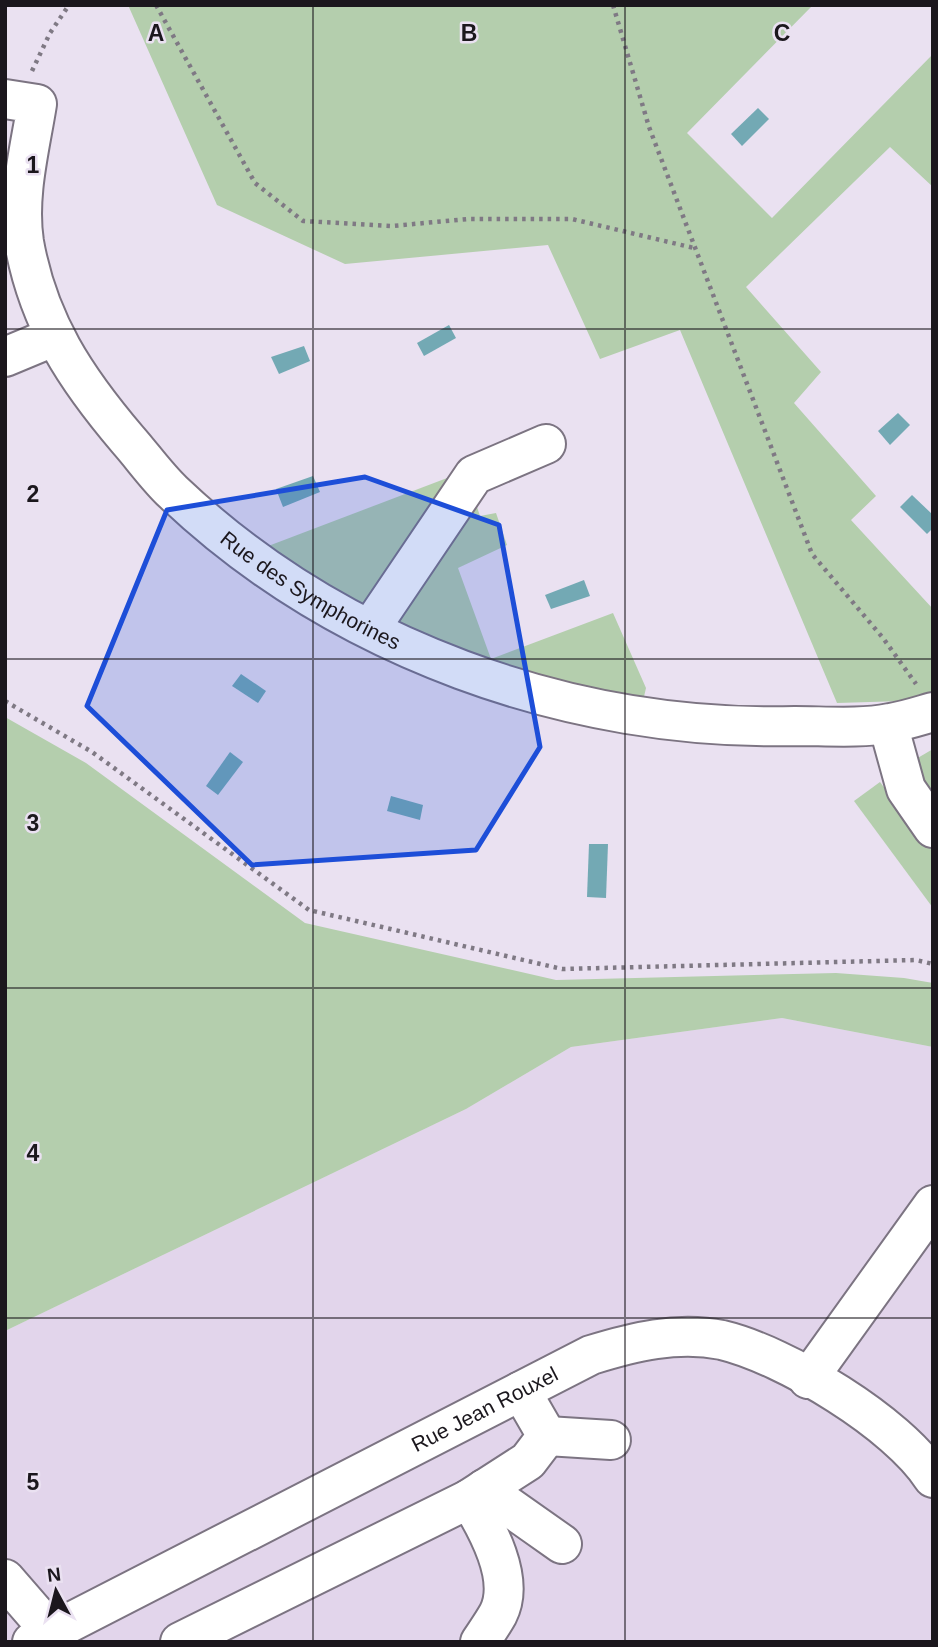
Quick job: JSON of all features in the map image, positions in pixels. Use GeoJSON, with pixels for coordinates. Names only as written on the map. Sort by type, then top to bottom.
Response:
{"type":"FeatureCollection","features":[{"type":"Feature","properties":{"kind":"street","name":"Rue des Symphorines"},"geometry":{"type":"LineString","coordinates":[[21,101],[24,241],[53,337],[95,402],[172,491],[237,546],[295,585],[405,647],[497,683],[572,705],[648,720],[753,727],[888,724],[926,700]]}},
{"type":"Feature","properties":{"kind":"street"},"geometry":{"type":"LineString","coordinates":[[5,357],[53,337]]}},
{"type":"Feature","properties":{"kind":"street"},"geometry":{"type":"LineString","coordinates":[[370,629],[474,475],[546,444]]}},
{"type":"Feature","properties":{"kind":"street"},"geometry":{"type":"LineString","coordinates":[[888,724],[906,789],[933,828]]}},
{"type":"Feature","properties":{"kind":"street"},"geometry":{"type":"LineString","coordinates":[[808,1379],[933,1205]]}},
{"type":"Feature","properties":{"kind":"street","name":"Rue Jean Rouxel"},"geometry":{"type":"LineString","coordinates":[[41,1637],[591,1355],[630,1342],[671,1337],[722,1340],[774,1361],[848,1400],[895,1435],[933,1478]]}},
{"type":"Feature","properties":{"kind":"street"},"geometry":{"type":"LineString","coordinates":[[521,1391],[547,1436]]}},
{"type":"Feature","properties":{"kind":"street"},"geometry":{"type":"LineString","coordinates":[[547,1436],[611,1440]]}},
{"type":"Feature","properties":{"kind":"street"},"geometry":{"type":"LineString","coordinates":[[180,1642],[477,1494],[528,1461],[547,1436]]}},
{"type":"Feature","properties":{"kind":"street"},"geometry":{"type":"LineString","coordinates":[[477,1494],[562,1544]]}},
{"type":"Feature","properties":{"kind":"street"},"geometry":{"type":"LineString","coordinates":[[477,1494],[503,1577],[500,1611],[480,1642]]}},
{"type":"Feature","properties":{"kind":"street"},"geometry":{"type":"LineString","coordinates":[[5,1578],[41,1637]]}},
{"type":"Feature","properties":{"kind":"path"},"geometry":{"type":"LineString","coordinates":[[21,101],[50,33],[69,5]]}},
{"type":"Feature","properties":{"kind":"path"},"geometry":{"type":"LineString","coordinates":[[156,5],[255,183],[303,221],[392,226],[468,219],[572,219],[694,248]]}},
{"type":"Feature","properties":{"kind":"path"},"geometry":{"type":"LineString","coordinates":[[613,5],[649,127],[812,554],[884,638],[926,700]]}},
{"type":"Feature","properties":{"kind":"path"},"geometry":{"type":"LineString","coordinates":[[5,701],[92,752],[309,909],[562,969],[916,960],[933,964]]}},
{"type":"Feature","properties":{"kind":"highlighted area"},"geometry":{"type":"Polygon","coordinates":[[[365,477],[499,525],[540,747],[476,850],[252,865],[87,706],[167,510],[365,477]]]}},
{"type":"Feature","properties":{"kind":"shaded area"},"geometry":{"type":"Polygon","coordinates":[[[782,1018],[933,1047],[933,1642],[5,1642],[5,1331],[466,1109],[571,1047],[782,1018]]]}},
{"type":"Feature","properties":{"kind":"green space"},"geometry":{"type":"Polygon","coordinates":[[[128,5],[813,5],[687,133],[772,218],[933,54],[933,187],[890,147],[746,287],[821,372],[794,403],[876,496],[851,520],[933,609],[933,692],[903,701],[837,703],[680,330],[600,359],[548,245],[345,264],[217,205],[128,5]]]}},
{"type":"Feature","properties":{"kind":"green space"},"geometry":{"type":"Polygon","coordinates":[[[455,475],[370,610],[263,548],[455,475]]]}},
{"type":"Feature","properties":{"kind":"green space"},"geometry":{"type":"Polygon","coordinates":[[[472,492],[480,516],[496,513],[507,545],[458,568],[491,659],[613,613],[646,688],[643,701],[540,682],[390,624],[472,492]]]}},
{"type":"Feature","properties":{"kind":"green space"},"geometry":{"type":"Polygon","coordinates":[[[5,717],[86,763],[305,923],[556,980],[836,973],[933,983],[933,1047],[782,1018],[571,1047],[466,1109],[5,1331],[5,717]]]}},
{"type":"Feature","properties":{"kind":"green space"},"geometry":{"type":"Polygon","coordinates":[[[933,749],[933,804],[904,766],[933,749]]]}},
{"type":"Feature","properties":{"kind":"green space"},"geometry":{"type":"Polygon","coordinates":[[[880,782],[933,852],[933,908],[854,801],[880,782]]]}},
{"type":"Feature","properties":{"kind":"water"},"geometry":{"type":"Polygon","coordinates":[[[758,108],[769,119],[742,146],[731,134],[758,108]]]}},
{"type":"Feature","properties":{"kind":"water"},"geometry":{"type":"Polygon","coordinates":[[[449,325],[456,338],[424,356],[417,343],[449,325]]]}},
{"type":"Feature","properties":{"kind":"water"},"geometry":{"type":"Polygon","coordinates":[[[304,346],[310,361],[279,374],[271,357],[304,346]]]}},
{"type":"Feature","properties":{"kind":"water"},"geometry":{"type":"Polygon","coordinates":[[[898,413],[910,425],[890,445],[878,431],[898,413]]]}},
{"type":"Feature","properties":{"kind":"water"},"geometry":{"type":"Polygon","coordinates":[[[313,476],[320,492],[283,507],[276,489],[313,476]]]}},
{"type":"Feature","properties":{"kind":"water"},"geometry":{"type":"Polygon","coordinates":[[[912,495],[933,515],[933,528],[927,534],[900,507],[912,495]]]}},
{"type":"Feature","properties":{"kind":"water"},"geometry":{"type":"Polygon","coordinates":[[[584,580],[590,596],[551,609],[545,595],[584,580]]]}},
{"type":"Feature","properties":{"kind":"water"},"geometry":{"type":"Polygon","coordinates":[[[241,674],[266,691],[258,703],[232,686],[241,674]]]}},
{"type":"Feature","properties":{"kind":"water"},"geometry":{"type":"Polygon","coordinates":[[[230,752],[243,762],[218,795],[206,786],[230,752]]]}},
{"type":"Feature","properties":{"kind":"water"},"geometry":{"type":"Polygon","coordinates":[[[391,796],[423,805],[420,820],[387,811],[391,796]]]}},
{"type":"Feature","properties":{"kind":"water"},"geometry":{"type":"Polygon","coordinates":[[[589,844],[608,844],[606,898],[587,897],[589,844]]]}}]}
